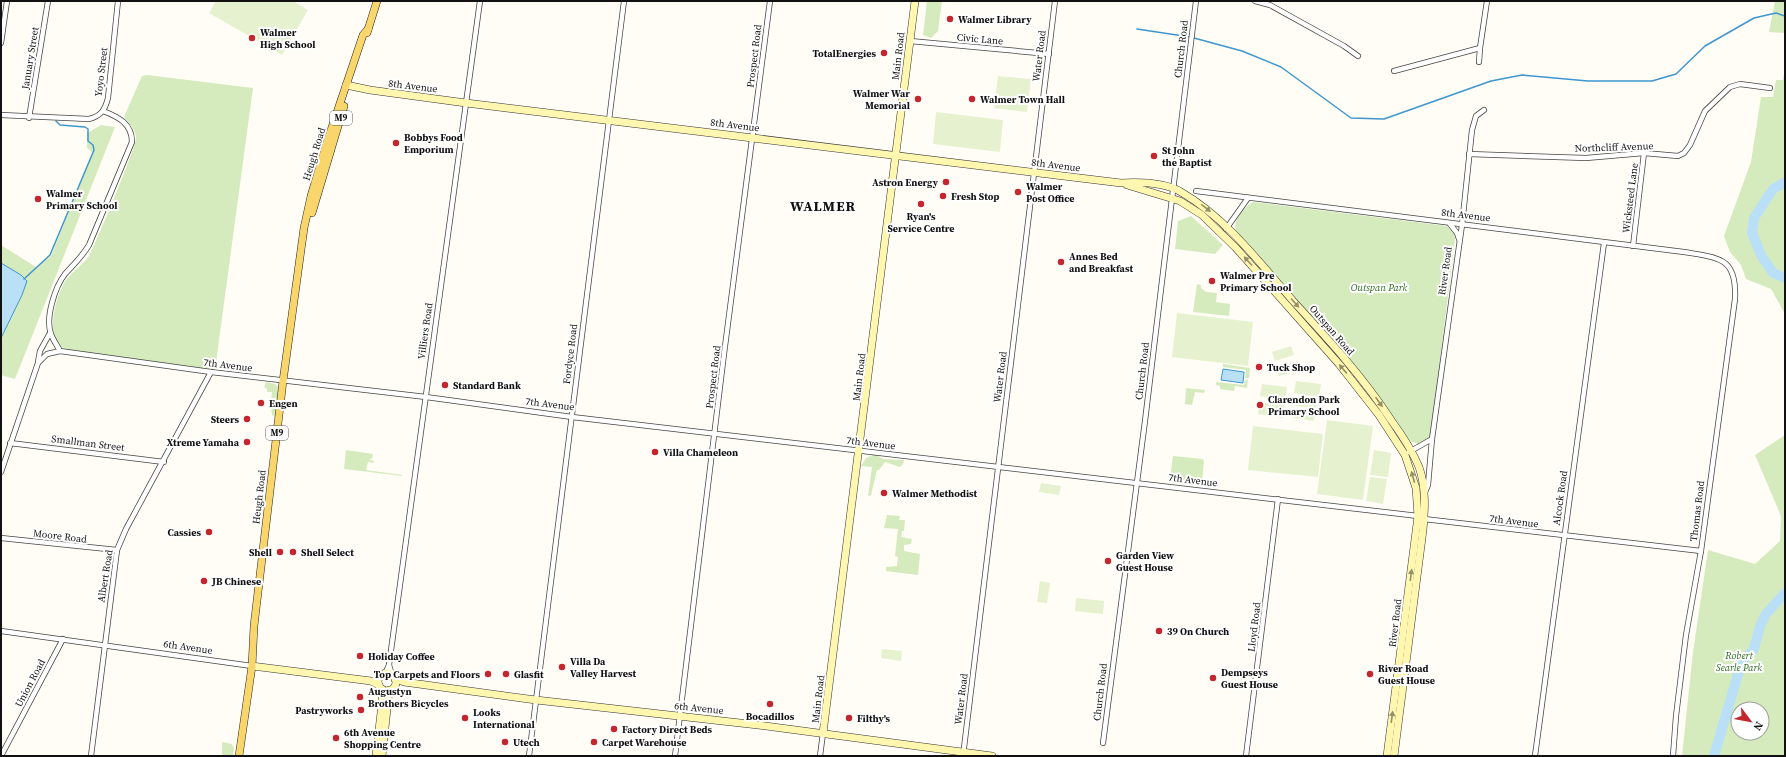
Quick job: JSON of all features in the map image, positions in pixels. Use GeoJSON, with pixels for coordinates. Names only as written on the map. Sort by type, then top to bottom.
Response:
{"type":"FeatureCollection","features":[{"type":"Feature","properties":{"kind":"main road","name":"Heugh Road"},"geometry":{"type":"LineString","coordinates":[[239,756],[252,666],[254,626],[283,381],[303,241],[363,36],[368,29],[377,1]]}},
{"type":"Feature","properties":{"kind":"street"},"geometry":{"type":"LineString","coordinates":[[1,43],[7,1]]}},
{"type":"Feature","properties":{"kind":"street","name":"January Street"},"geometry":{"type":"LineString","coordinates":[[29,118],[48,1]]}},
{"type":"Feature","properties":{"kind":"street","name":"Yoyo Street"},"geometry":{"type":"LineString","coordinates":[[1,116],[89,120],[95,118],[103,111],[108,98],[118,1]]}},
{"type":"Feature","properties":{"kind":"street","name":"Villiers Road"},"geometry":{"type":"LineString","coordinates":[[376,756],[382,704],[390,664],[480,1]]}},
{"type":"Feature","properties":{"kind":"street","name":"Fordyce Road"},"geometry":{"type":"LineString","coordinates":[[529,756],[624,1]]}},
{"type":"Feature","properties":{"kind":"street","name":"Prospect Road"},"geometry":{"type":"LineString","coordinates":[[675,756],[770,1]]}},
{"type":"Feature","properties":{"kind":"street","name":"Main Road"},"geometry":{"type":"LineString","coordinates":[[820,756],[916,1]]}},
{"type":"Feature","properties":{"kind":"street","name":"Water Road"},"geometry":{"type":"LineString","coordinates":[[963,754],[1055,1]]}},
{"type":"Feature","properties":{"kind":"street","name":"Church Road"},"geometry":{"type":"LineString","coordinates":[[1103,743],[1145,421],[1172,188],[1196,1]]}},
{"type":"Feature","properties":{"kind":"street"},"geometry":{"type":"LineString","coordinates":[[1255,1],[1270,5],[1333,40],[1358,56]]}},
{"type":"Feature","properties":{"kind":"street"},"geometry":{"type":"LineString","coordinates":[[1479,62],[1487,1]]}},
{"type":"Feature","properties":{"kind":"street","name":"Civic Lane"},"geometry":{"type":"LineString","coordinates":[[910,41],[1049,54]]}},
{"type":"Feature","properties":{"kind":"street"},"geometry":{"type":"LineString","coordinates":[[1394,71],[1480,48]]}},
{"type":"Feature","properties":{"kind":"street","name":"Northcliff Avenue"},"geometry":{"type":"LineString","coordinates":[[1469,154],[1586,158],[1644,153],[1676,156],[1682,154],[1690,145],[1705,111],[1733,86],[1740,84],[1770,88]]}},
{"type":"Feature","properties":{"kind":"street","name":"8th Avenue"},"geometry":{"type":"LineString","coordinates":[[348,86],[466,103],[753,137],[1035,173],[1121,183],[1151,184],[1172,188]]}},
{"type":"Feature","properties":{"kind":"street","name":"River Road"},"geometry":{"type":"LineString","coordinates":[[1424,494],[1428,485],[1432,439],[1462,225],[1474,120],[1484,110]]}},
{"type":"Feature","properties":{"kind":"street"},"geometry":{"type":"LineString","coordinates":[[1,472],[38,363],[40,351],[50,333],[51,308],[54,294],[65,275],[82,257],[89,245],[132,142],[132,133],[127,125],[111,114],[103,111]]}},
{"type":"Feature","properties":{"kind":"street","name":"Wicksteed Lane"},"geometry":{"type":"LineString","coordinates":[[1633,246],[1644,153]]}},
{"type":"Feature","properties":{"kind":"street","name":"8th Avenue"},"geometry":{"type":"LineString","coordinates":[[1121,183],[1171,198]]}},
{"type":"Feature","properties":{"kind":"street","name":"Outspan Road"},"geometry":{"type":"LineString","coordinates":[[1172,188],[1198,202],[1227,228],[1349,364],[1381,405],[1408,453],[1421,517]]}},
{"type":"Feature","properties":{"kind":"street","name":"8th Avenue"},"geometry":{"type":"LineString","coordinates":[[1196,191],[1714,257],[1730,268]]}},
{"type":"Feature","properties":{"kind":"street","name":"Outspan Road"},"geometry":{"type":"LineString","coordinates":[[1171,198],[1193,208],[1223,234],[1358,387],[1392,434],[1419,467],[1424,494],[1421,517]]}},
{"type":"Feature","properties":{"kind":"street"},"geometry":{"type":"LineString","coordinates":[[1223,234],[1248,198]]}},
{"type":"Feature","properties":{"kind":"street"},"geometry":{"type":"LineString","coordinates":[[1450,224],[1457,233],[1459,240]]}},
{"type":"Feature","properties":{"kind":"street","name":"Alcock Road"},"geometry":{"type":"LineString","coordinates":[[1535,756],[1604,242]]}},
{"type":"Feature","properties":{"kind":"street","name":"Thomas Road"},"geometry":{"type":"LineString","coordinates":[[1673,756],[1676,716],[1686,635],[1701,551],[1735,299],[1735,285],[1730,268]]}},
{"type":"Feature","properties":{"kind":"street"},"geometry":{"type":"LineString","coordinates":[[50,333],[60,351]]}},
{"type":"Feature","properties":{"kind":"street","name":"7th Avenue"},"geometry":{"type":"LineString","coordinates":[[38,363],[41,358],[47,354],[60,351],[211,372],[426,397],[572,417],[1421,517],[1564,536],[1701,551]]}},
{"type":"Feature","properties":{"kind":"street","name":"Albert Road"},"geometry":{"type":"LineString","coordinates":[[91,756],[117,550],[126,529],[164,462],[211,372]]}},
{"type":"Feature","properties":{"kind":"street"},"geometry":{"type":"LineString","coordinates":[[1408,453],[1432,439]]}},
{"type":"Feature","properties":{"kind":"street","name":"Smallman Street"},"geometry":{"type":"LineString","coordinates":[[10,443],[164,462]]}},
{"type":"Feature","properties":{"kind":"street","name":"Lloyd Road"},"geometry":{"type":"LineString","coordinates":[[1246,756],[1278,500]]}},
{"type":"Feature","properties":{"kind":"street","name":"River Road"},"geometry":{"type":"LineString","coordinates":[[1387,756],[1399,690],[1421,517]]}},
{"type":"Feature","properties":{"kind":"street","name":"Moore Road"},"geometry":{"type":"LineString","coordinates":[[1,538],[117,550]]}},
{"type":"Feature","properties":{"kind":"street","name":"6th Avenue"},"geometry":{"type":"LineString","coordinates":[[1,631],[252,666],[371,681],[404,682],[536,700],[823,733],[963,754],[992,756]]}},
{"type":"Feature","properties":{"kind":"street","name":"Union Road"},"geometry":{"type":"LineString","coordinates":[[1,756],[63,639]]}},
{"type":"Feature","properties":{"kind":"street","name":"Villiers Road"},"geometry":{"type":"LineString","coordinates":[[382,756],[387,682]]}},
{"type":"Feature","properties":{"kind":"street","name":"River Road"},"geometry":{"type":"LineString","coordinates":[[1394,756],[1399,690]]}},
{"type":"Feature","properties":{"kind":"green space"},"geometry":{"type":"Polygon","coordinates":[[[216,1],[293,1],[308,10],[282,55],[209,13],[216,1]]]}},
{"type":"Feature","properties":{"kind":"green space"},"geometry":{"type":"Polygon","coordinates":[[[927,1],[942,1],[938,31],[931,38],[923,35],[927,1]]]}},
{"type":"Feature","properties":{"kind":"green space"},"geometry":{"type":"Polygon","coordinates":[[[1775,1],[1785,1],[1785,33],[1769,32],[1775,1]]]}},
{"type":"Feature","properties":{"kind":"green space"},"geometry":{"type":"Polygon","coordinates":[[[1785,68],[1785,314],[1771,289],[1746,279],[1741,265],[1730,252],[1724,236],[1751,162],[1761,97],[1773,97],[1776,80],[1783,80],[1785,68]]]}},
{"type":"Feature","properties":{"kind":"green space"},"geometry":{"type":"Polygon","coordinates":[[[147,75],[253,88],[215,370],[136,361],[78,352],[60,346],[53,332],[54,313],[59,294],[66,280],[89,256],[107,217],[130,159],[136,135],[124,117],[142,76],[147,75]]]}},
{"type":"Feature","properties":{"kind":"green space"},"geometry":{"type":"Polygon","coordinates":[[[998,76],[1031,79],[1027,112],[994,108],[998,76]]]}},
{"type":"Feature","properties":{"kind":"green space"},"geometry":{"type":"Polygon","coordinates":[[[936,112],[1003,120],[1000,152],[933,144],[936,112]]]}},
{"type":"Feature","properties":{"kind":"green space"},"geometry":{"type":"Polygon","coordinates":[[[101,125],[115,127],[15,379],[1,375],[1,245],[36,267],[51,256],[93,153],[87,148],[87,133],[101,125]]]}},
{"type":"Feature","properties":{"kind":"green space","name":"Outspan Park"},"geometry":{"type":"Polygon","coordinates":[[[1253,202],[1447,226],[1454,232],[1455,239],[1431,434],[1428,440],[1418,444],[1410,441],[1391,412],[1349,358],[1236,231],[1235,227],[1237,218],[1246,207],[1253,202]]]}},
{"type":"Feature","properties":{"kind":"green space"},"geometry":{"type":"Polygon","coordinates":[[[1191,216],[1223,245],[1215,254],[1175,249],[1178,221],[1191,216]]]}},
{"type":"Feature","properties":{"kind":"green space"},"geometry":{"type":"Polygon","coordinates":[[[1197,284],[1201,285],[1201,288],[1206,292],[1217,293],[1216,302],[1230,304],[1229,316],[1193,312],[1197,284]]]}},
{"type":"Feature","properties":{"kind":"green space"},"geometry":{"type":"Polygon","coordinates":[[[1177,313],[1253,322],[1248,366],[1172,357],[1177,313]]]}},
{"type":"Feature","properties":{"kind":"green space"},"geometry":{"type":"Polygon","coordinates":[[[1291,346],[1294,355],[1275,361],[1272,352],[1291,346]]]}},
{"type":"Feature","properties":{"kind":"green space"},"geometry":{"type":"Polygon","coordinates":[[[1296,362],[1298,371],[1279,376],[1276,367],[1296,362]]]}},
{"type":"Feature","properties":{"kind":"green space"},"geometry":{"type":"Polygon","coordinates":[[[1223,364],[1250,368],[1249,378],[1245,378],[1246,370],[1223,367],[1223,364]]]}},
{"type":"Feature","properties":{"kind":"green space"},"geometry":{"type":"Polygon","coordinates":[[[1245,380],[1248,380],[1247,388],[1235,386],[1234,391],[1220,389],[1220,386],[1216,385],[1216,382],[1244,385],[1245,380]]]}},
{"type":"Feature","properties":{"kind":"green space"},"geometry":{"type":"Polygon","coordinates":[[[1296,381],[1321,384],[1319,397],[1294,393],[1296,381]]]}},
{"type":"Feature","properties":{"kind":"green space"},"geometry":{"type":"Polygon","coordinates":[[[266,382],[275,384],[279,388],[279,400],[275,407],[276,417],[272,415],[271,404],[273,404],[275,400],[271,400],[272,392],[267,392],[267,389],[264,387],[266,382]]]}},
{"type":"Feature","properties":{"kind":"green space"},"geometry":{"type":"Polygon","coordinates":[[[1262,384],[1287,387],[1285,400],[1260,396],[1262,384]]]}},
{"type":"Feature","properties":{"kind":"green space"},"geometry":{"type":"Polygon","coordinates":[[[1186,388],[1205,390],[1204,393],[1195,392],[1192,405],[1185,404],[1186,388]]]}},
{"type":"Feature","properties":{"kind":"green space"},"geometry":{"type":"Polygon","coordinates":[[[1297,397],[1317,399],[1316,408],[1295,406],[1297,397]]]}},
{"type":"Feature","properties":{"kind":"green space"},"geometry":{"type":"Polygon","coordinates":[[[1259,402],[1284,405],[1283,418],[1258,414],[1259,402]]]}},
{"type":"Feature","properties":{"kind":"green space"},"geometry":{"type":"Polygon","coordinates":[[[1295,409],[1315,412],[1314,421],[1294,418],[1295,409]]]}},
{"type":"Feature","properties":{"kind":"green space"},"geometry":{"type":"Polygon","coordinates":[[[1327,420],[1373,426],[1363,500],[1317,494],[1327,420]]]}},
{"type":"Feature","properties":{"kind":"green space"},"geometry":{"type":"Polygon","coordinates":[[[1253,426],[1323,434],[1318,477],[1248,470],[1253,426]]]}},
{"type":"Feature","properties":{"kind":"green space","name":"Robert Searle Park"},"geometry":{"type":"Polygon","coordinates":[[[1785,435],[1785,756],[1682,756],[1693,652],[1708,550],[1755,564],[1780,541],[1781,516],[1755,455],[1785,435]]]}},
{"type":"Feature","properties":{"kind":"green space"},"geometry":{"type":"Polygon","coordinates":[[[346,450],[373,454],[372,458],[369,460],[373,460],[374,463],[368,462],[366,470],[402,476],[344,469],[346,450]]]}},
{"type":"Feature","properties":{"kind":"green space"},"geometry":{"type":"Polygon","coordinates":[[[1374,450],[1391,453],[1388,477],[1370,475],[1374,450]]]}},
{"type":"Feature","properties":{"kind":"green space"},"geometry":{"type":"Polygon","coordinates":[[[877,455],[883,459],[904,460],[900,467],[885,462],[879,470],[877,470],[871,495],[868,496],[872,467],[861,466],[866,458],[877,455]]]}},
{"type":"Feature","properties":{"kind":"green space"},"geometry":{"type":"Polygon","coordinates":[[[1173,456],[1203,459],[1202,481],[1170,479],[1173,456]]]}},
{"type":"Feature","properties":{"kind":"green space"},"geometry":{"type":"Polygon","coordinates":[[[1370,477],[1387,479],[1383,504],[1366,501],[1370,477]]]}},
{"type":"Feature","properties":{"kind":"green space"},"geometry":{"type":"Polygon","coordinates":[[[1041,483],[1061,486],[1059,495],[1039,492],[1041,483]]]}},
{"type":"Feature","properties":{"kind":"green space"},"geometry":{"type":"Polygon","coordinates":[[[887,515],[900,516],[899,520],[905,520],[904,531],[902,531],[901,537],[912,539],[911,544],[904,545],[904,551],[920,554],[918,575],[886,571],[886,567],[897,566],[898,557],[895,556],[898,529],[884,528],[887,515]]]}},
{"type":"Feature","properties":{"kind":"green space"},"geometry":{"type":"Polygon","coordinates":[[[1040,581],[1050,583],[1047,603],[1037,602],[1040,581]]]}},
{"type":"Feature","properties":{"kind":"green space"},"geometry":{"type":"Polygon","coordinates":[[[1076,598],[1104,601],[1103,614],[1075,611],[1076,598]]]}},
{"type":"Feature","properties":{"kind":"green space"},"geometry":{"type":"Polygon","coordinates":[[[882,649],[902,651],[901,661],[881,658],[882,649]]]}},
{"type":"Feature","properties":{"kind":"green space"},"geometry":{"type":"Polygon","coordinates":[[[222,742],[232,744],[234,748],[233,756],[222,756],[222,742]]]}},
{"type":"Feature","properties":{"kind":"water"},"geometry":{"type":"Polygon","coordinates":[[[1,263],[21,275],[27,281],[22,295],[1,338],[1,263]]]}},
{"type":"Feature","properties":{"kind":"water"},"geometry":{"type":"Polygon","coordinates":[[[1223,369],[1244,372],[1243,383],[1221,380],[1223,369]]]}},
{"type":"Feature","properties":{"kind":"waterway"},"geometry":{"type":"LineString","coordinates":[[1194,38],[1242,51],[1281,67],[1351,118],[1384,119],[1491,81],[1522,75],[1588,81],[1652,81],[1676,74],[1705,46],[1754,18],[1776,13],[1785,16]]}},
{"type":"Feature","properties":{"kind":"waterway"},"geometry":{"type":"LineString","coordinates":[[1137,29],[1190,37]]}},
{"type":"Feature","properties":{"kind":"waterway"},"geometry":{"type":"LineString","coordinates":[[24,279],[50,255],[94,150],[93,145],[88,141],[88,129],[85,127],[60,125],[56,121]]}},
{"type":"Feature","properties":{"kind":"waterway"},"geometry":{"type":"LineString","coordinates":[[1785,182],[1773,189],[1754,218],[1752,233],[1761,255],[1773,273],[1785,278]]}},
{"type":"Feature","properties":{"kind":"waterway"},"geometry":{"type":"LineString","coordinates":[[1714,756],[1738,674],[1744,660],[1754,649],[1760,626],[1766,614],[1785,593]]}},
{"type":"Feature","properties":{"kind":"place","name":"Walmer Library"},"geometry":{"type":"Point","coordinates":[950,19]}},
{"type":"Feature","properties":{"kind":"place","name":"Walmer High School"},"geometry":{"type":"Point","coordinates":[252,38]}},
{"type":"Feature","properties":{"kind":"place","name":"TotalEnergies"},"geometry":{"type":"Point","coordinates":[884,53]}},
{"type":"Feature","properties":{"kind":"place","name":"Walmer War Memorial"},"geometry":{"type":"Point","coordinates":[918,99]}},
{"type":"Feature","properties":{"kind":"place","name":"Walmer Town Hall"},"geometry":{"type":"Point","coordinates":[972,99]}},
{"type":"Feature","properties":{"kind":"place","name":"Bobbys Food Emporium"},"geometry":{"type":"Point","coordinates":[396,143]}},
{"type":"Feature","properties":{"kind":"place","name":"St John the Baptist"},"geometry":{"type":"Point","coordinates":[1154,156]}},
{"type":"Feature","properties":{"kind":"place","name":"Astron Energy"},"geometry":{"type":"Point","coordinates":[946,182]}},
{"type":"Feature","properties":{"kind":"place","name":"Walmer Post Office"},"geometry":{"type":"Point","coordinates":[1018,192]}},
{"type":"Feature","properties":{"kind":"place","name":"Fresh Stop"},"geometry":{"type":"Point","coordinates":[943,196]}},
{"type":"Feature","properties":{"kind":"place","name":"Walmer Primary School"},"geometry":{"type":"Point","coordinates":[38,199]}},
{"type":"Feature","properties":{"kind":"place","name":"Ryan's Service Centre"},"geometry":{"type":"Point","coordinates":[921,204]}},
{"type":"Feature","properties":{"kind":"place","name":"Annes Bed and Breakfast"},"geometry":{"type":"Point","coordinates":[1061,262]}},
{"type":"Feature","properties":{"kind":"place","name":"Walmer Pre Primary School"},"geometry":{"type":"Point","coordinates":[1212,281]}},
{"type":"Feature","properties":{"kind":"place","name":"Tuck Shop"},"geometry":{"type":"Point","coordinates":[1259,367]}},
{"type":"Feature","properties":{"kind":"place","name":"Standard Bank"},"geometry":{"type":"Point","coordinates":[445,385]}},
{"type":"Feature","properties":{"kind":"place","name":"Engen"},"geometry":{"type":"Point","coordinates":[261,403]}},
{"type":"Feature","properties":{"kind":"place","name":"Clarendon Park Primary School"},"geometry":{"type":"Point","coordinates":[1260,405]}},
{"type":"Feature","properties":{"kind":"place","name":"Steers"},"geometry":{"type":"Point","coordinates":[247,419]}},
{"type":"Feature","properties":{"kind":"place","name":"Xtreme Yamaha"},"geometry":{"type":"Point","coordinates":[247,442]}},
{"type":"Feature","properties":{"kind":"place","name":"Villa Chameleon"},"geometry":{"type":"Point","coordinates":[655,452]}},
{"type":"Feature","properties":{"kind":"place","name":"Walmer Methodist"},"geometry":{"type":"Point","coordinates":[884,493]}},
{"type":"Feature","properties":{"kind":"place","name":"Cassies"},"geometry":{"type":"Point","coordinates":[209,532]}},
{"type":"Feature","properties":{"kind":"place","name":"Shell"},"geometry":{"type":"Point","coordinates":[280,552]}},
{"type":"Feature","properties":{"kind":"place","name":"Shell Select"},"geometry":{"type":"Point","coordinates":[293,552]}},
{"type":"Feature","properties":{"kind":"place","name":"Garden View Guest House"},"geometry":{"type":"Point","coordinates":[1108,561]}},
{"type":"Feature","properties":{"kind":"place","name":"JB Chinese"},"geometry":{"type":"Point","coordinates":[204,581]}},
{"type":"Feature","properties":{"kind":"place","name":"39 On Church"},"geometry":{"type":"Point","coordinates":[1159,631]}},
{"type":"Feature","properties":{"kind":"place","name":"Holiday Coffee"},"geometry":{"type":"Point","coordinates":[360,656]}},
{"type":"Feature","properties":{"kind":"place","name":"Villa Da Valley Harvest"},"geometry":{"type":"Point","coordinates":[562,667]}},
{"type":"Feature","properties":{"kind":"place","name":"Top Carpets and Floors"},"geometry":{"type":"Point","coordinates":[488,674]}},
{"type":"Feature","properties":{"kind":"place","name":"Glasfit"},"geometry":{"type":"Point","coordinates":[506,674]}},
{"type":"Feature","properties":{"kind":"place","name":"River Road Guest House"},"geometry":{"type":"Point","coordinates":[1370,674]}},
{"type":"Feature","properties":{"kind":"place","name":"Dempseys Guest House"},"geometry":{"type":"Point","coordinates":[1213,678]}},
{"type":"Feature","properties":{"kind":"place","name":"Augustyn Brothers Bicycles"},"geometry":{"type":"Point","coordinates":[360,697]}},
{"type":"Feature","properties":{"kind":"place","name":"Bocadillos"},"geometry":{"type":"Point","coordinates":[770,704]}},
{"type":"Feature","properties":{"kind":"place","name":"Pastryworks"},"geometry":{"type":"Point","coordinates":[361,710]}},
{"type":"Feature","properties":{"kind":"place","name":"Looks International"},"geometry":{"type":"Point","coordinates":[465,718]}},
{"type":"Feature","properties":{"kind":"place","name":"Filthy's"},"geometry":{"type":"Point","coordinates":[849,718]}},
{"type":"Feature","properties":{"kind":"place","name":"Factory Direct Beds"},"geometry":{"type":"Point","coordinates":[614,729]}},
{"type":"Feature","properties":{"kind":"place","name":"6th Avenue Shopping Centre"},"geometry":{"type":"Point","coordinates":[336,738]}},
{"type":"Feature","properties":{"kind":"place","name":"Utech"},"geometry":{"type":"Point","coordinates":[505,742]}},
{"type":"Feature","properties":{"kind":"place","name":"Carpet Warehouse"},"geometry":{"type":"Point","coordinates":[594,742]}},
{"type":"Feature","properties":{"kind":"district","name":"WALMER"},"geometry":{"type":"Point","coordinates":[823,206]}}]}
